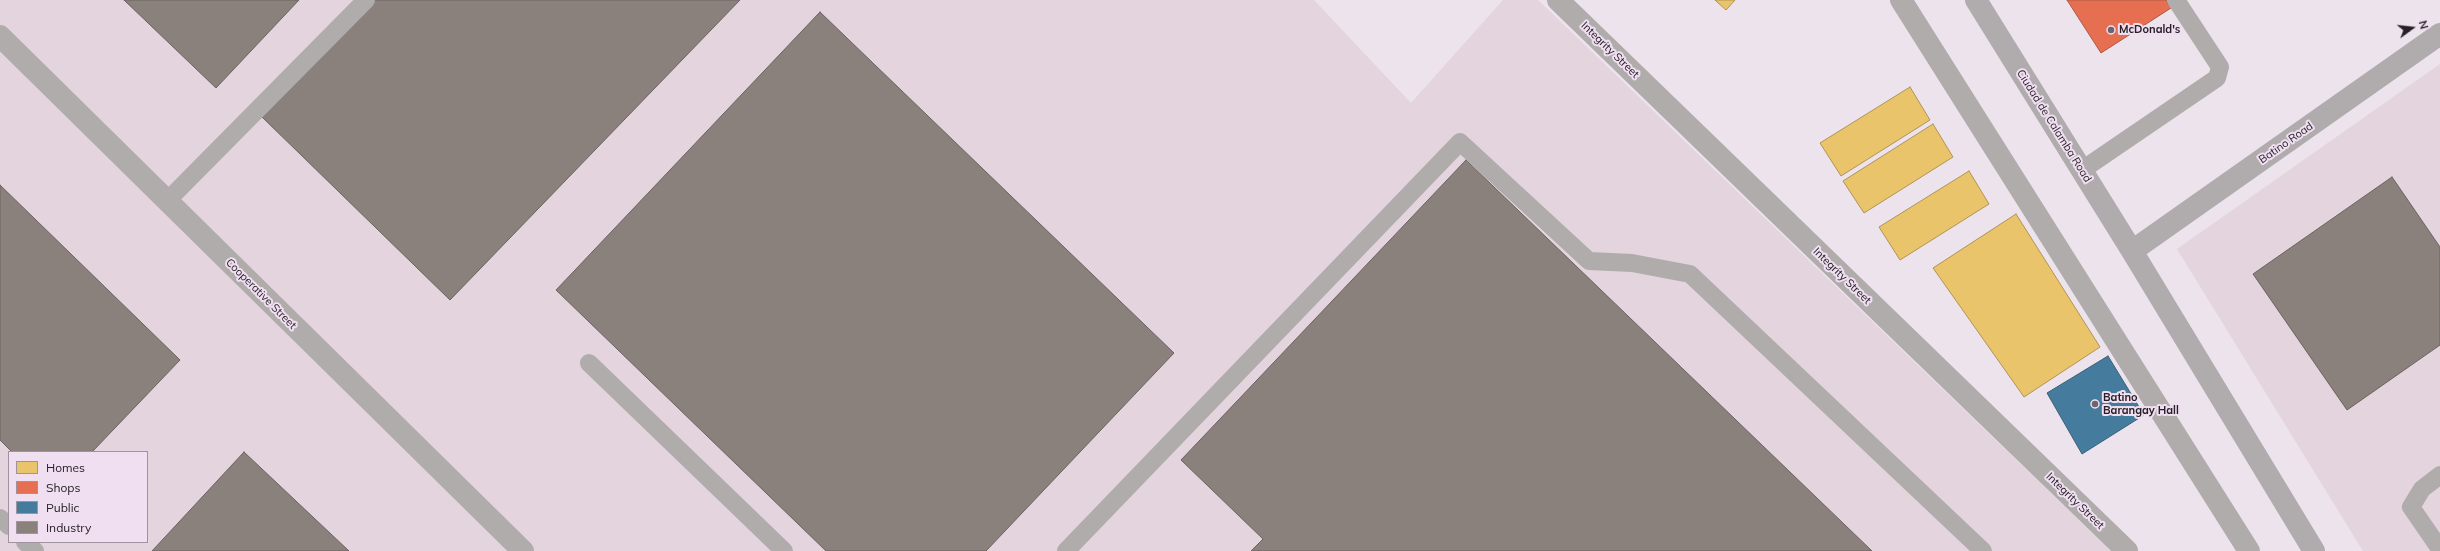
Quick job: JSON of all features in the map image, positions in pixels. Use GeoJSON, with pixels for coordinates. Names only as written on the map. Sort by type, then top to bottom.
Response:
{"type":"FeatureCollection","features":[{"type":"Feature","properties":{"kind":"main road","name":"Ciudad de Calamba Road"},"geometry":{"type":"LineString","coordinates":[[1976,0],[2132,251],[2314,551]]}},
{"type":"Feature","properties":{"kind":"main road","name":"Batino Road"},"geometry":{"type":"LineString","coordinates":[[2132,251],[2440,34]]}},
{"type":"Feature","properties":{"kind":"street","name":"Integrity Street"},"geometry":{"type":"LineString","coordinates":[[1558,0],[2127,551]]}},
{"type":"Feature","properties":{"kind":"street"},"geometry":{"type":"LineString","coordinates":[[1901,0],[2249,551]]}},
{"type":"Feature","properties":{"kind":"street","name":"Cooperative Street"},"geometry":{"type":"LineString","coordinates":[[0,36],[522,551]]}},
{"type":"Feature","properties":{"kind":"lane"},"geometry":{"type":"LineString","coordinates":[[168,201],[366,0]]}},
{"type":"Feature","properties":{"kind":"lane"},"geometry":{"type":"LineString","coordinates":[[2082,170],[2217,78],[2220,67],[2176,0]]}},
{"type":"Feature","properties":{"kind":"lane"},"geometry":{"type":"LineString","coordinates":[[1066,551],[1460,142],[1589,261],[1632,263],[1690,274],[1983,551]]}},
{"type":"Feature","properties":{"kind":"lane"},"geometry":{"type":"LineString","coordinates":[[589,363],[784,551]]}},
{"type":"Feature","properties":{"kind":"lane"},"geometry":{"type":"LineString","coordinates":[[2440,474],[2422,489],[2411,507],[2440,549]]}},
{"type":"Feature","properties":{"kind":"lane"},"geometry":{"type":"LineString","coordinates":[[0,518],[8,525]]}},
{"type":"Feature","properties":{"kind":"lane"},"geometry":{"type":"LineString","coordinates":[[26,543],[35,551]]}},
{"type":"Feature","properties":{"kind":"shaded area"},"geometry":{"type":"Polygon","coordinates":[[[0,0],[1314,0],[1411,103],[1503,0],[1538,0],[2111,551],[0,551],[0,0]]]}},
{"type":"Feature","properties":{"kind":"shaded area"},"geometry":{"type":"Polygon","coordinates":[[[2440,64],[2440,551],[2363,551],[2177,249],[2440,64]]]}},
{"type":"Feature","properties":{"kind":"building: Homes"},"geometry":{"type":"Polygon","coordinates":[[[1715,0],[1735,0],[1726,10],[1715,0]]]}},
{"type":"Feature","properties":{"kind":"building: Homes"},"geometry":{"type":"Polygon","coordinates":[[[1910,87],[1930,120],[1841,176],[1820,143],[1910,87]]]}},
{"type":"Feature","properties":{"kind":"building: Homes"},"geometry":{"type":"Polygon","coordinates":[[[1933,124],[1953,157],[1864,213],[1843,181],[1933,124]]]}},
{"type":"Feature","properties":{"kind":"building: Homes"},"geometry":{"type":"Polygon","coordinates":[[[1969,171],[1989,204],[1900,260],[1879,227],[1969,171]]]}},
{"type":"Feature","properties":{"kind":"building: Homes"},"geometry":{"type":"Polygon","coordinates":[[[2016,214],[2100,347],[2024,397],[1933,268],[2016,214]]]}},
{"type":"Feature","properties":{"kind":"building: Shops","name":"McDonald's"},"geometry":{"type":"Polygon","coordinates":[[[2067,0],[2166,0],[2171,8],[2101,53],[2067,0]]]}},
{"type":"Feature","properties":{"kind":"building: Public","name":"Batino Barangay Hall"},"geometry":{"type":"Polygon","coordinates":[[[2108,356],[2144,415],[2082,454],[2047,393],[2108,356]]]}},
{"type":"Feature","properties":{"kind":"building: Industry"},"geometry":{"type":"Polygon","coordinates":[[[124,0],[299,0],[216,88],[124,0]]]}},
{"type":"Feature","properties":{"kind":"building: Industry"},"geometry":{"type":"Polygon","coordinates":[[[375,0],[740,0],[450,300],[262,117],[375,0]]]}},
{"type":"Feature","properties":{"kind":"building: Industry"},"geometry":{"type":"Polygon","coordinates":[[[820,12],[1174,353],[986,551],[826,551],[556,290],[820,12]]]}},
{"type":"Feature","properties":{"kind":"building: Industry"},"geometry":{"type":"Polygon","coordinates":[[[1466,160],[1872,551],[1251,551],[1263,539],[1181,460],[1466,160]]]}},
{"type":"Feature","properties":{"kind":"building: Industry"},"geometry":{"type":"Polygon","coordinates":[[[2392,177],[2440,247],[2440,345],[2347,410],[2253,274],[2392,177]]]}},
{"type":"Feature","properties":{"kind":"building: Industry"},"geometry":{"type":"Polygon","coordinates":[[[0,185],[180,360],[93,451],[11,451],[0,440],[0,185]]]}},
{"type":"Feature","properties":{"kind":"building: Industry"},"geometry":{"type":"Polygon","coordinates":[[[244,452],[349,551],[152,551],[244,452]]]}},
{"type":"Feature","properties":{"kind":"place","name":"McDonald's"},"geometry":{"type":"Point","coordinates":[2111,30]}},
{"type":"Feature","properties":{"kind":"place","name":"Batino Barangay Hall"},"geometry":{"type":"Point","coordinates":[2095,404]}}]}
